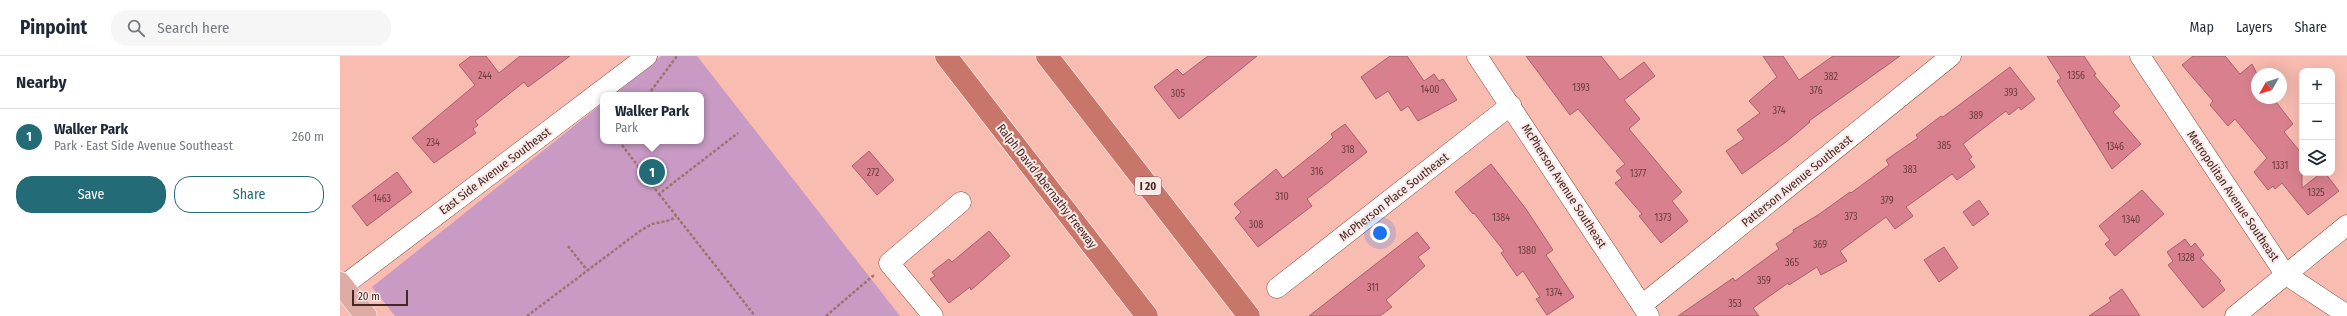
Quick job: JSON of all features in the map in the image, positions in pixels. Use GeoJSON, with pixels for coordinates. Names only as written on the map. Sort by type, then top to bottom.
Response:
{"type":"FeatureCollection","features":[{"type":"Feature","properties":{"kind":"highway","name":"Ralph David Abernathy Freeway"},"geometry":{"type":"LineString","coordinates":[[946,56],[1148,316]]}},
{"type":"Feature","properties":{"kind":"highway","name":"I 20"},"geometry":{"type":"LineString","coordinates":[[1047,56],[1249,316]]}},
{"type":"Feature","properties":{"kind":"main road"},"geometry":{"type":"LineString","coordinates":[[341,285],[366,316]]}},
{"type":"Feature","properties":{"kind":"street","name":"East Side Avenue Southeast"},"geometry":{"type":"LineString","coordinates":[[341,285],[647,56]]}},
{"type":"Feature","properties":{"kind":"street","name":"McPherson Avenue Southeast"},"geometry":{"type":"LineString","coordinates":[[1477,56],[1511,105],[1646,311]]}},
{"type":"Feature","properties":{"kind":"street","name":"Patterson Avenue Southeast"},"geometry":{"type":"LineString","coordinates":[[1646,311],[1951,56]]}},
{"type":"Feature","properties":{"kind":"street","name":"Metropolitan Avenue Southeast"},"geometry":{"type":"LineString","coordinates":[[2140,56],[2285,274],[2347,315]]}},
{"type":"Feature","properties":{"kind":"street","name":"McPherson Place Southeast"},"geometry":{"type":"LineString","coordinates":[[1277,288],[1511,105]]}},
{"type":"Feature","properties":{"kind":"street"},"geometry":{"type":"LineString","coordinates":[[933,316],[889,263],[961,202]]}},
{"type":"Feature","properties":{"kind":"street"},"geometry":{"type":"LineString","coordinates":[[2235,316],[2347,225]]}},
{"type":"Feature","properties":{"kind":"path"},"geometry":{"type":"LineString","coordinates":[[650,92],[677,56]]}},
{"type":"Feature","properties":{"kind":"path"},"geometry":{"type":"LineString","coordinates":[[659,194],[738,133]]}},
{"type":"Feature","properties":{"kind":"path"},"geometry":{"type":"LineString","coordinates":[[621,144],[755,316]]}},
{"type":"Feature","properties":{"kind":"path"},"geometry":{"type":"LineString","coordinates":[[527,316],[640,231],[652,224],[671,220],[676,216]]}},
{"type":"Feature","properties":{"kind":"path"},"geometry":{"type":"LineString","coordinates":[[568,246],[587,270]]}},
{"type":"Feature","properties":{"kind":"path"},"geometry":{"type":"LineString","coordinates":[[826,316],[889,263]]}},
{"type":"Feature","properties":{"kind":"shaded area"},"geometry":{"type":"Polygon","coordinates":[[[661,56],[697,56],[900,316],[395,316],[372,287],[600,105],[600,144],[704,144],[704,92],[616,92],[661,56]]]}},
{"type":"Feature","properties":{"kind":"building"},"geometry":{"type":"Polygon","coordinates":[[[471,56],[486,56],[499,73],[520,56],[570,56],[528,87],[524,82],[475,121],[478,125],[473,129],[476,133],[434,163],[412,138],[475,85],[459,65],[471,56]]]}},
{"type":"Feature","properties":{"kind":"building"},"geometry":{"type":"Polygon","coordinates":[[[1208,56],[1257,56],[1179,119],[1154,87],[1177,69],[1183,75],[1208,56]]]}},
{"type":"Feature","properties":{"kind":"building"},"geometry":{"type":"Polygon","coordinates":[[[1390,56],[1407,56],[1424,81],[1434,74],[1439,81],[1443,79],[1457,100],[1418,121],[1408,106],[1401,111],[1388,91],[1376,99],[1361,77],[1390,56]]]}},
{"type":"Feature","properties":{"kind":"building"},"geometry":{"type":"Polygon","coordinates":[[[1526,56],[1601,56],[1620,80],[1644,62],[1655,76],[1624,100],[1640,119],[1629,129],[1682,192],[1672,201],[1688,221],[1661,243],[1639,216],[1642,214],[1615,183],[1622,178],[1616,171],[1625,164],[1578,109],[1570,115],[1526,56]]]}},
{"type":"Feature","properties":{"kind":"building"},"geometry":{"type":"Polygon","coordinates":[[[1763,56],[1783,56],[1799,80],[1833,56],[1900,56],[1809,121],[1810,122],[1786,142],[1742,174],[1726,151],[1744,139],[1737,130],[1760,113],[1749,101],[1777,77],[1763,56]]]}},
{"type":"Feature","properties":{"kind":"building"},"geometry":{"type":"Polygon","coordinates":[[[2047,56],[2084,56],[2096,74],[2094,75],[2120,106],[2113,112],[2141,144],[2112,169],[2057,81],[2061,78],[2047,56]]]}},
{"type":"Feature","properties":{"kind":"building"},"geometry":{"type":"Polygon","coordinates":[[[2193,56],[2225,56],[2240,74],[2252,64],[2254,68],[2251,68],[2251,104],[2278,104],[2293,124],[2284,132],[2299,150],[2299,176],[2302,176],[2302,188],[2317,176],[2327,176],[2339,191],[2308,215],[2282,183],[2275,189],[2273,186],[2268,190],[2254,172],[2267,158],[2235,119],[2228,126],[2210,105],[2213,101],[2182,65],[2193,56]]]}},
{"type":"Feature","properties":{"kind":"building"},"geometry":{"type":"Polygon","coordinates":[[[2010,67],[2035,99],[2021,110],[2019,107],[2009,115],[2006,111],[1963,144],[1972,157],[1969,159],[1975,167],[1957,180],[1952,174],[1906,207],[1913,216],[1895,229],[1886,217],[1840,251],[1847,261],[1821,275],[1817,267],[1789,285],[1788,283],[1753,308],[1759,316],[1678,316],[1733,278],[1735,281],[1779,249],[1776,244],[1794,232],[1793,230],[1818,215],[1850,192],[1851,193],[1889,165],[1886,160],[1918,138],[1916,135],[1941,116],[1943,117],[2010,67]]]}},
{"type":"Feature","properties":{"kind":"building"},"geometry":{"type":"Polygon","coordinates":[[[1345,124],[1367,152],[1307,199],[1312,206],[1258,247],[1235,218],[1241,212],[1234,204],[1276,169],[1283,178],[1327,143],[1333,137],[1331,134],[1345,124]]]}},
{"type":"Feature","properties":{"kind":"building"},"geometry":{"type":"Polygon","coordinates":[[[869,151],[894,180],[877,195],[852,166],[869,151]]]}},
{"type":"Feature","properties":{"kind":"building"},"geometry":{"type":"Polygon","coordinates":[[[1491,164],[1526,209],[1553,250],[1546,255],[1574,297],[1547,315],[1536,299],[1540,297],[1523,271],[1517,276],[1501,253],[1504,251],[1455,192],[1491,164]]]}},
{"type":"Feature","properties":{"kind":"building"},"geometry":{"type":"Polygon","coordinates":[[[397,172],[412,192],[367,226],[352,206],[397,172]]]}},
{"type":"Feature","properties":{"kind":"building"},"geometry":{"type":"Polygon","coordinates":[[[2142,190],[2164,214],[2115,256],[2105,244],[2110,240],[2099,226],[2142,190]]]}},
{"type":"Feature","properties":{"kind":"building"},"geometry":{"type":"Polygon","coordinates":[[[1979,200],[1989,214],[1973,226],[1963,212],[1979,200]]]}},
{"type":"Feature","properties":{"kind":"building"},"geometry":{"type":"Polygon","coordinates":[[[989,231],[1010,256],[971,290],[970,287],[949,303],[930,279],[935,276],[932,272],[949,259],[952,262],[989,231]]]}},
{"type":"Feature","properties":{"kind":"building"},"geometry":{"type":"Polygon","coordinates":[[[1417,232],[1430,248],[1418,257],[1425,266],[1386,300],[1392,307],[1380,316],[1309,316],[1417,232]]]}},
{"type":"Feature","properties":{"kind":"building"},"geometry":{"type":"Polygon","coordinates":[[[2185,239],[2191,247],[2195,243],[2204,255],[2200,258],[2221,281],[2219,282],[2225,290],[2203,308],[2168,265],[2173,261],[2167,252],[2185,239]]]}},
{"type":"Feature","properties":{"kind":"building"},"geometry":{"type":"Polygon","coordinates":[[[1944,247],[1958,268],[1939,282],[1924,260],[1944,247]]]}},
{"type":"Feature","properties":{"kind":"building"},"geometry":{"type":"Polygon","coordinates":[[[2122,289],[2140,316],[2089,316],[2111,301],[2109,298],[2122,289]]]}},
{"type":"Feature","properties":{"kind":"place","name":"Walker Park"},"geometry":{"type":"Point","coordinates":[652,172]}}]}
